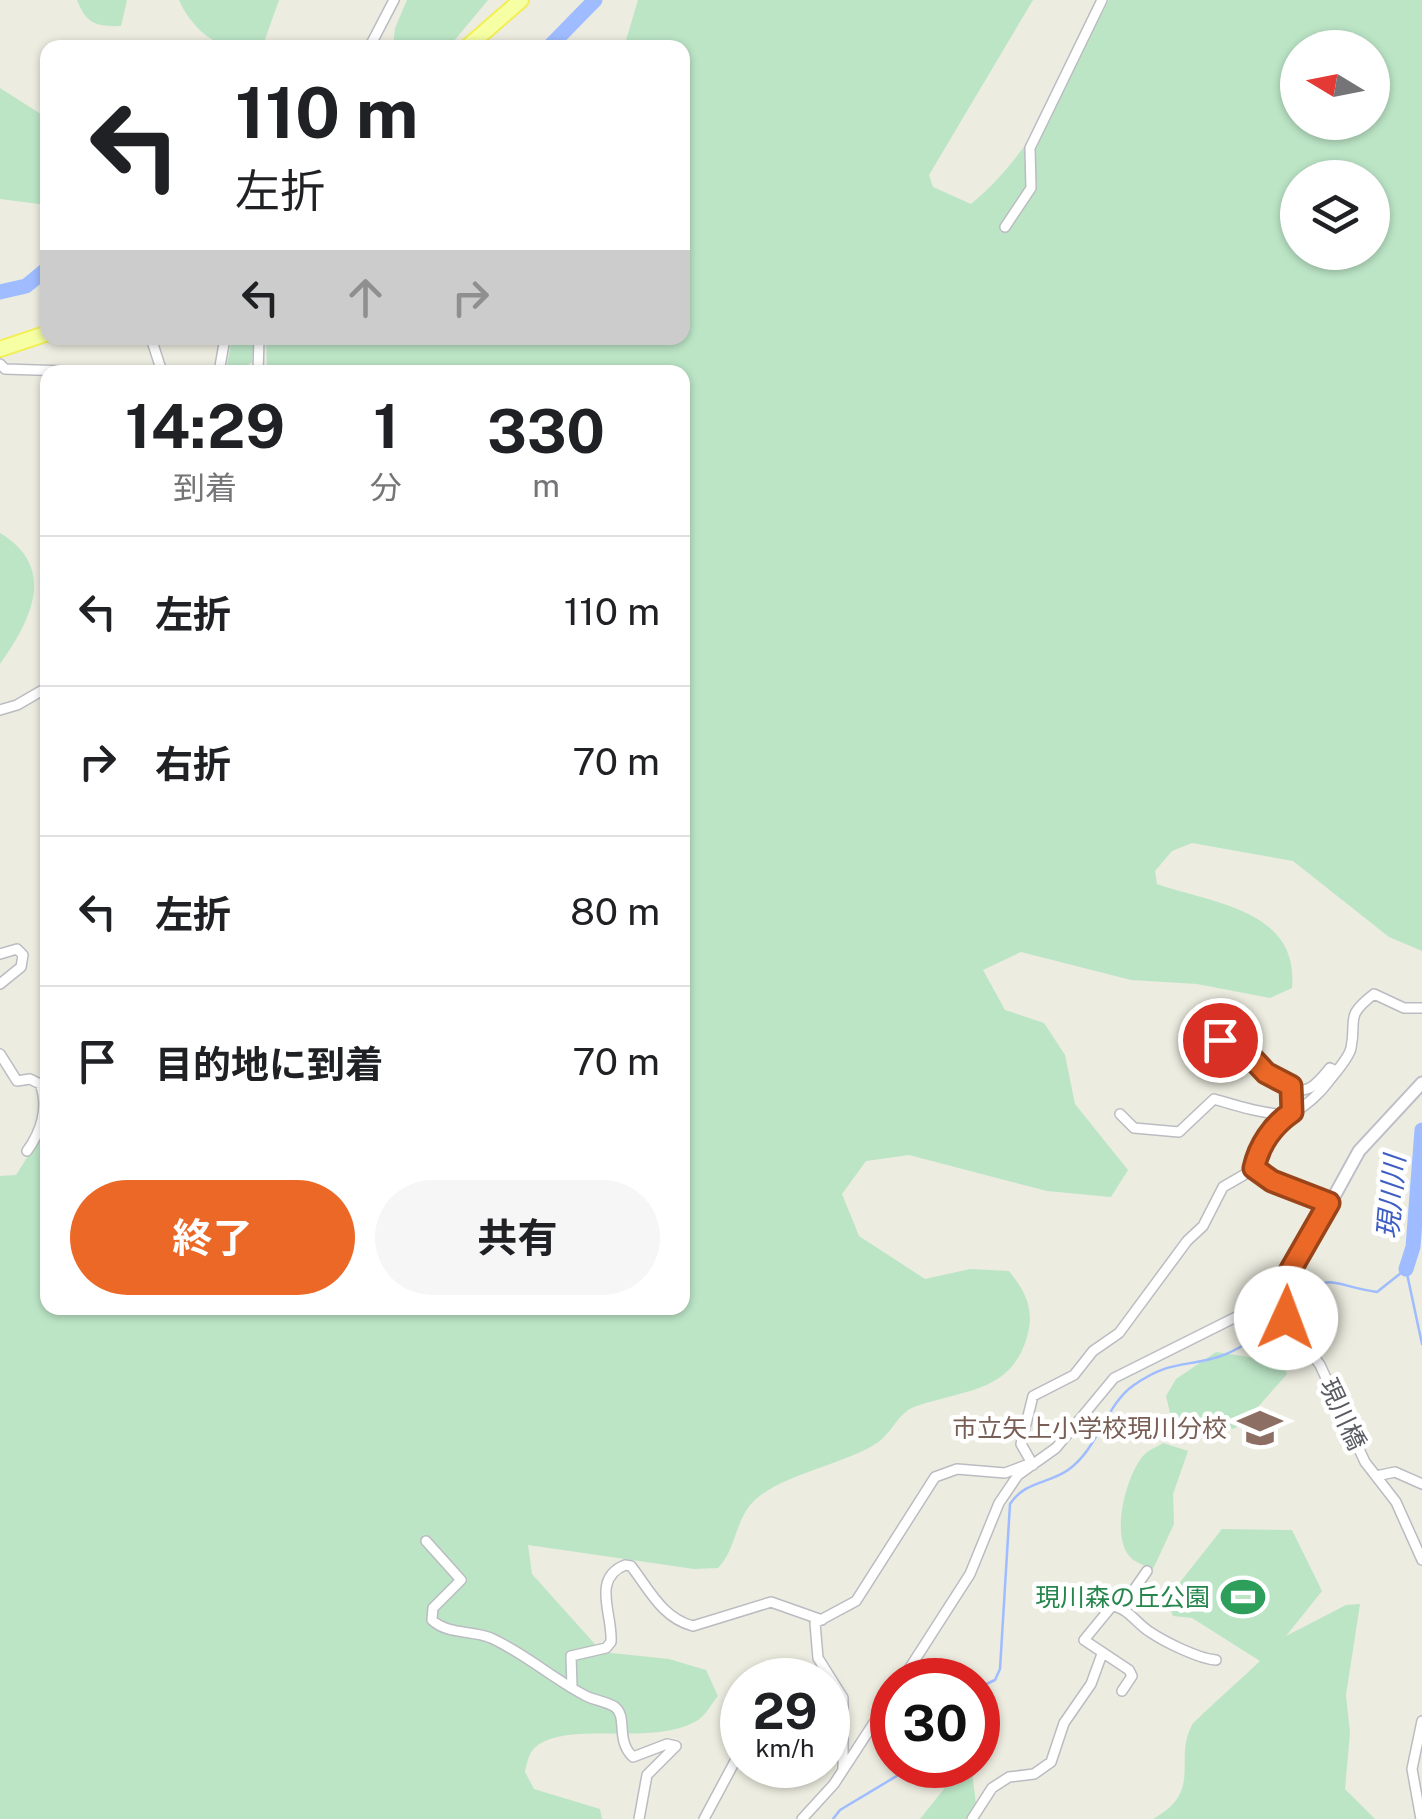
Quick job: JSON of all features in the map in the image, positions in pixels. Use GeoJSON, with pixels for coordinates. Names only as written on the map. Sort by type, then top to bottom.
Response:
{"type":"FeatureCollection","features":[{"type":"Feature","properties":{"kind":"main road"},"geometry":{"type":"LineString","coordinates":[[475,40],[522,0]]}},
{"type":"Feature","properties":{"kind":"main road"},"geometry":{"type":"LineString","coordinates":[[0,349],[40,336]]}},
{"type":"Feature","properties":{"kind":"street"},"geometry":{"type":"LineString","coordinates":[[373,40],[394,0]]}},
{"type":"Feature","properties":{"kind":"street"},"geometry":{"type":"LineString","coordinates":[[1005,227],[1031,188],[1030,148],[1102,0]]}},
{"type":"Feature","properties":{"kind":"street"},"geometry":{"type":"LineString","coordinates":[[0,364],[5,368],[40,370]]}},
{"type":"Feature","properties":{"kind":"street"},"geometry":{"type":"LineString","coordinates":[[0,710],[18,706],[40,692]]}},
{"type":"Feature","properties":{"kind":"street"},"geometry":{"type":"LineString","coordinates":[[0,954],[17,949],[22,955],[21,967],[0,984]]}},
{"type":"Feature","properties":{"kind":"street"},"geometry":{"type":"LineString","coordinates":[[1030,1466],[1021,1444],[1033,1396],[1074,1374],[1093,1351],[1119,1333],[1186,1241],[1203,1226],[1223,1187],[1254,1168],[1258,1148],[1289,1113],[1315,1096],[1336,1071],[1351,1048],[1353,1014],[1374,994],[1404,1008],[1422,1008]]}},
{"type":"Feature","properties":{"kind":"street"},"geometry":{"type":"LineString","coordinates":[[1220,1040],[1236,1041],[1266,1073],[1291,1086],[1310,1089],[1330,1068],[1336,1071]]}},
{"type":"Feature","properties":{"kind":"street"},"geometry":{"type":"LineString","coordinates":[[0,1054],[17,1080],[30,1078],[40,1084]]}},
{"type":"Feature","properties":{"kind":"street"},"geometry":{"type":"LineString","coordinates":[[916,1658],[984,1550],[1006,1488],[1056,1448],[1114,1378],[1236,1316],[1280,1311],[1329,1203],[1370,1135],[1422,1083]]}},
{"type":"Feature","properties":{"kind":"street"},"geometry":{"type":"LineString","coordinates":[[1289,1113],[1291,1086]]}},
{"type":"Feature","properties":{"kind":"street"},"geometry":{"type":"LineString","coordinates":[[1120,1114],[1134,1128],[1179,1132],[1214,1100],[1244,1112],[1289,1113]]}},
{"type":"Feature","properties":{"kind":"street"},"geometry":{"type":"LineString","coordinates":[[27,1152],[37,1137],[40,1118]]}},
{"type":"Feature","properties":{"kind":"street"},"geometry":{"type":"LineString","coordinates":[[1254,1168],[1272,1181],[1329,1203]]}},
{"type":"Feature","properties":{"kind":"street","name":"現川橋"},"geometry":{"type":"LineString","coordinates":[[1280,1311],[1320,1365],[1376,1476],[1396,1502],[1422,1560]]}},
{"type":"Feature","properties":{"kind":"street"},"geometry":{"type":"LineString","coordinates":[[820,1658],[812,1634],[815,1622],[842,1612],[868,1585],[935,1477],[957,1469],[1005,1473],[1025,1463],[1030,1466]]}},
{"type":"Feature","properties":{"kind":"street"},"geometry":{"type":"LineString","coordinates":[[1376,1476],[1396,1472],[1422,1484]]}},
{"type":"Feature","properties":{"kind":"street"},"geometry":{"type":"LineString","coordinates":[[426,1541],[462,1580],[433,1608],[432,1620],[440,1628],[488,1636],[616,1708],[621,1716],[620,1738],[632,1757],[667,1744],[676,1746],[646,1775],[639,1819]]}},
{"type":"Feature","properties":{"kind":"street"},"geometry":{"type":"LineString","coordinates":[[572,1686],[571,1656],[606,1648],[612,1642],[604,1589],[608,1577],[625,1565],[631,1566],[650,1593],[680,1622],[693,1626],[771,1602],[822,1620]]}},
{"type":"Feature","properties":{"kind":"street"},"geometry":{"type":"LineString","coordinates":[[1122,1607],[1147,1572]]}},
{"type":"Feature","properties":{"kind":"street"},"geometry":{"type":"LineString","coordinates":[[1122,1691],[1132,1676],[1129,1670],[1088,1646],[1086,1633],[1112,1606],[1122,1607],[1152,1634],[1204,1659],[1216,1660]]}},
{"type":"Feature","properties":{"kind":"street"},"geometry":{"type":"LineString","coordinates":[[972,1819],[992,1788],[1009,1777],[1034,1774],[1050,1762],[1064,1723],[1090,1684],[1102,1654]]}},
{"type":"Feature","properties":{"kind":"street"},"geometry":{"type":"LineString","coordinates":[[1421,1819],[1412,1769],[1422,1721]]}},
{"type":"Feature","properties":{"kind":"street"},"geometry":{"type":"LineString","coordinates":[[850,1759],[870,1729]]}},
{"type":"Feature","properties":{"kind":"street"},"geometry":{"type":"LineString","coordinates":[[704,1819],[721,1788]]}},
{"type":"Feature","properties":{"kind":"street"},"geometry":{"type":"LineString","coordinates":[[802,1819],[828,1788]]}},
{"type":"Feature","properties":{"kind":"green space"},"geometry":{"type":"Polygon","coordinates":[[[77,0],[127,0],[121,26],[93,22],[77,0]]]}},
{"type":"Feature","properties":{"kind":"green space"},"geometry":{"type":"Polygon","coordinates":[[[179,0],[279,0],[265,40],[212,40],[185,12],[179,0]]]}},
{"type":"Feature","properties":{"kind":"green space"},"geometry":{"type":"Polygon","coordinates":[[[407,0],[488,0],[455,40],[394,40],[407,0]]]}},
{"type":"Feature","properties":{"kind":"green space"},"geometry":{"type":"Polygon","coordinates":[[[638,0],[1033,0],[929,175],[933,187],[971,204],[1014,160],[1032,135],[1109,0],[1422,0],[1422,951],[1389,937],[1293,861],[1192,843],[1172,851],[1155,871],[1157,884],[1227,905],[1268,926],[1282,942],[1291,962],[1292,988],[1270,998],[1197,984],[1131,980],[1021,952],[983,970],[1005,1010],[1044,1023],[1065,1055],[1075,1104],[1128,1170],[1111,1197],[1047,1191],[909,1155],[866,1161],[842,1194],[859,1236],[925,1279],[970,1269],[1009,1271],[1015,1278],[1027,1300],[1030,1324],[1021,1353],[1011,1368],[984,1386],[909,1410],[877,1443],[764,1493],[742,1517],[729,1553],[718,1568],[694,1569],[528,1545],[532,1574],[602,1652],[669,1659],[706,1670],[718,1696],[701,1718],[680,1728],[572,1735],[553,1738],[535,1747],[525,1772],[534,1789],[600,1809],[602,1819],[0,1819],[0,1176],[16,1175],[40,1137],[40,1315],[690,1315],[690,365],[267,365],[266,345],[690,345],[690,40],[626,40],[638,0]]]}},
{"type":"Feature","properties":{"kind":"green space"},"geometry":{"type":"Polygon","coordinates":[[[0,88],[40,114],[40,204],[0,199],[0,88]]]}},
{"type":"Feature","properties":{"kind":"green space"},"geometry":{"type":"Polygon","coordinates":[[[231,345],[253,345],[248,365],[227,365],[231,345]]]}},
{"type":"Feature","properties":{"kind":"green space"},"geometry":{"type":"Polygon","coordinates":[[[0,533],[18,547],[34,578],[29,612],[0,664],[0,533]]]}},
{"type":"Feature","properties":{"kind":"green space"},"geometry":{"type":"Polygon","coordinates":[[[1216,1352],[1282,1362],[1287,1374],[1243,1424],[1233,1429],[1171,1417],[1166,1396],[1176,1379],[1216,1352]]]}},
{"type":"Feature","properties":{"kind":"green space"},"geometry":{"type":"Polygon","coordinates":[[[1163,1443],[1188,1451],[1173,1494],[1174,1524],[1153,1569],[1132,1559],[1125,1549],[1122,1507],[1137,1465],[1145,1454],[1163,1443]]]}},
{"type":"Feature","properties":{"kind":"green space"},"geometry":{"type":"Polygon","coordinates":[[[1222,1529],[1292,1530],[1322,1591],[1286,1636],[1346,1605],[1360,1604],[1346,1695],[1350,1733],[1345,1789],[1375,1819],[1153,1819],[1169,1808],[1183,1786],[1185,1751],[1192,1725],[1260,1661],[1192,1618],[1173,1616],[1166,1600],[1222,1529]]]}},
{"type":"Feature","properties":{"kind":"green space"},"geometry":{"type":"Polygon","coordinates":[[[945,1788],[974,1788],[978,1819],[920,1819],[945,1788]]]}},
{"type":"Feature","properties":{"kind":"waterway"},"geometry":{"type":"LineString","coordinates":[[556,40],[595,0]]}},
{"type":"Feature","properties":{"kind":"waterway"},"geometry":{"type":"LineString","coordinates":[[0,292],[26,286],[40,275]]}},
{"type":"Feature","properties":{"kind":"waterway","name":"現川川"},"geometry":{"type":"LineString","coordinates":[[1406,1269],[1413,1247],[1422,1130]]}},
{"type":"Feature","properties":{"kind":"waterway"},"geometry":{"type":"LineString","coordinates":[[1286,1314],[1319,1284],[1336,1283],[1377,1292],[1406,1269],[1422,1344]]}},
{"type":"Feature","properties":{"kind":"waterway"},"geometry":{"type":"LineString","coordinates":[[1000,1669],[1010,1504],[1030,1487],[1060,1475],[1079,1461],[1116,1404],[1134,1385],[1169,1368],[1229,1353],[1280,1319]]}},
{"type":"Feature","properties":{"kind":"waterway"},"geometry":{"type":"LineString","coordinates":[[833,1819],[840,1810],[877,1788]]}},
{"type":"Feature","properties":{"kind":"place","name":"市立矢上小学校現川分校"},"geometry":{"type":"Point","coordinates":[1260,1428]}},
{"type":"Feature","properties":{"kind":"place","name":"現川森の丘公園"},"geometry":{"type":"Point","coordinates":[1243,1597]}},
{"type":"Feature","properties":{"kind":"route"},"geometry":{"type":"LineString","coordinates":[[1220,1040],[1236,1041],[1266,1073],[1291,1086],[1292,1112],[1277,1122],[1258,1148],[1254,1168],[1272,1181],[1329,1203],[1278,1292],[1275,1304],[1286,1318]]}}]}
